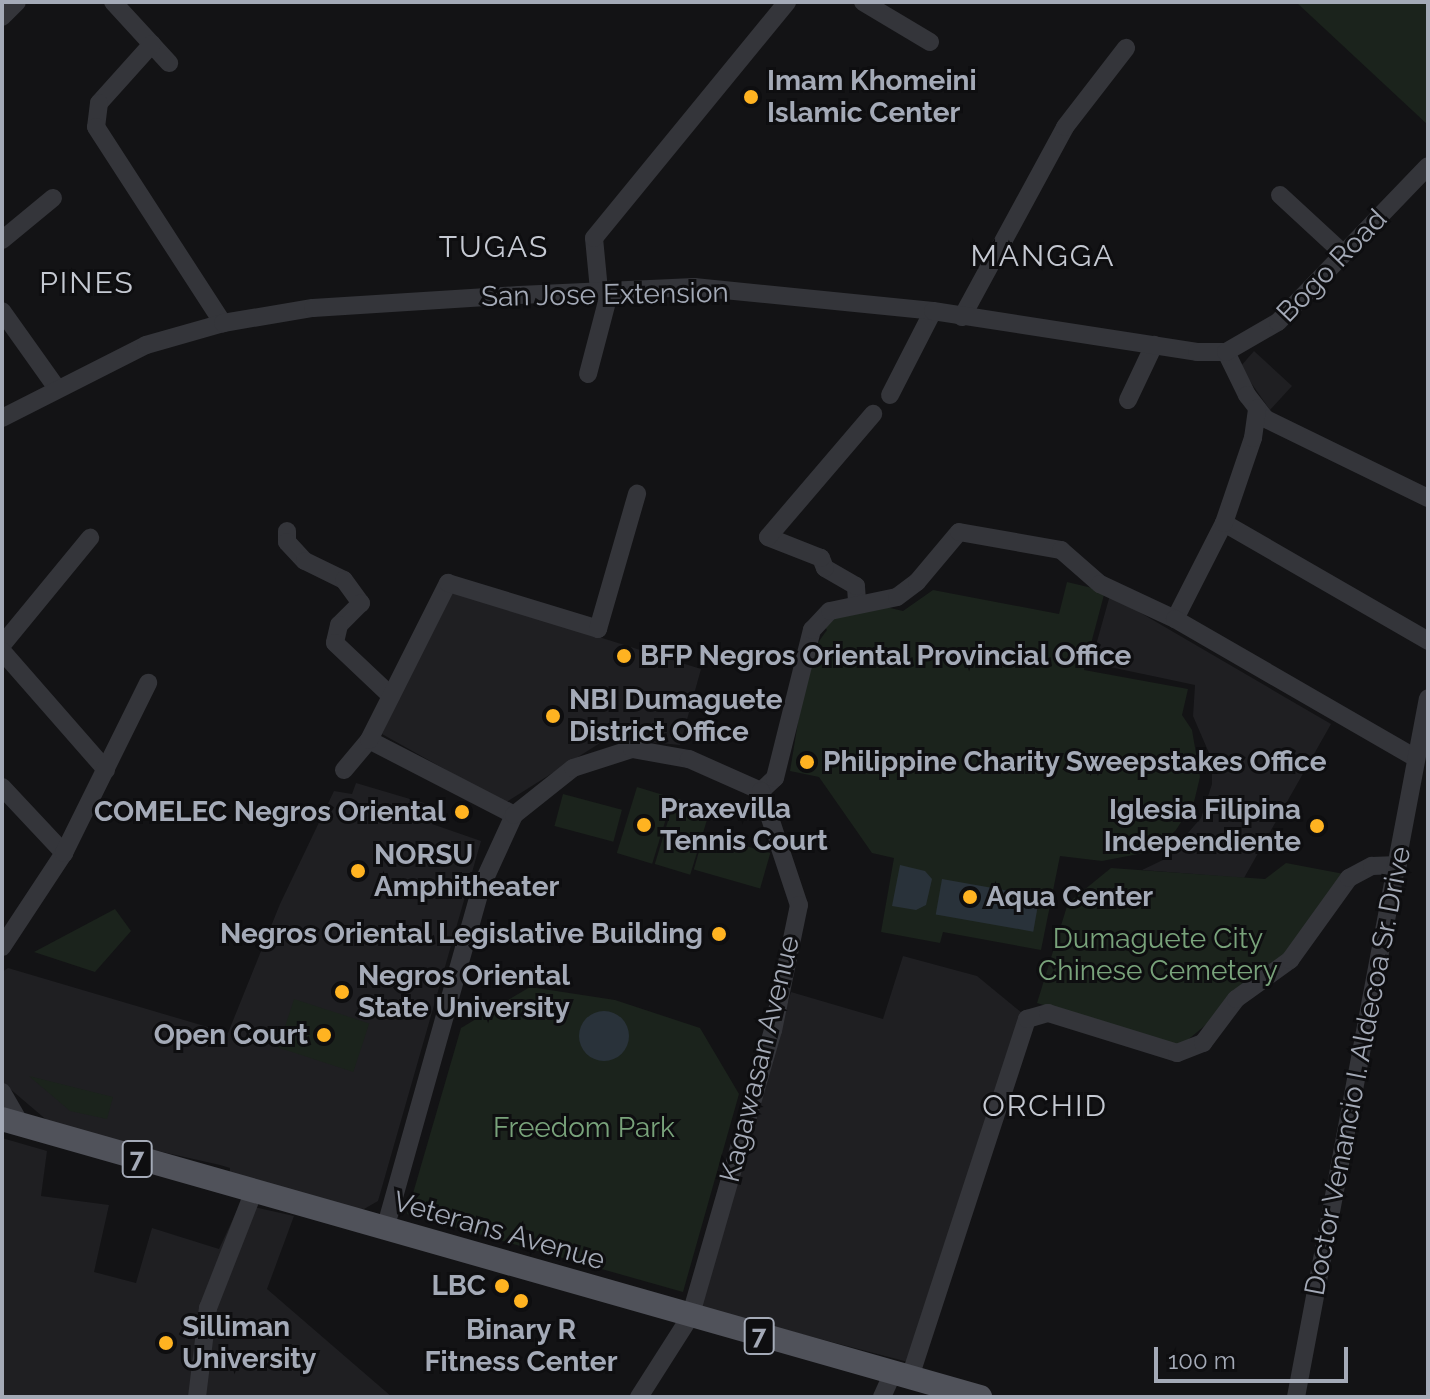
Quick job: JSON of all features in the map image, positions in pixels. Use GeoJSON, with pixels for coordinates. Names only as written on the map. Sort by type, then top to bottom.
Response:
{"type":"FeatureCollection","features":[{"type":"Feature","properties":{"kind":"main road","name":"Veterans Avenue"},"geometry":{"type":"LineString","coordinates":[[12,1122],[253,1193],[980,1397]]}},
{"type":"Feature","properties":{"kind":"street"},"geometry":{"type":"LineString","coordinates":[[2,17],[17,2]]}},
{"type":"Feature","properties":{"kind":"street"},"geometry":{"type":"LineString","coordinates":[[113,2],[169,63]]}},
{"type":"Feature","properties":{"kind":"street"},"geometry":{"type":"LineString","coordinates":[[588,374],[605,290],[594,238],[787,2]]}},
{"type":"Feature","properties":{"kind":"street"},"geometry":{"type":"LineString","coordinates":[[863,2],[930,42]]}},
{"type":"Feature","properties":{"kind":"street"},"geometry":{"type":"LineString","coordinates":[[152,44],[99,103],[96,127],[223,323]]}},
{"type":"Feature","properties":{"kind":"street"},"geometry":{"type":"LineString","coordinates":[[962,317],[1065,127],[1126,48]]}},
{"type":"Feature","properties":{"kind":"street","name":"Bogo Road"},"geometry":{"type":"LineString","coordinates":[[1226,352],[1265,334],[1428,166]]}},
{"type":"Feature","properties":{"kind":"street"},"geometry":{"type":"LineString","coordinates":[[1280,195],[1344,254]]}},
{"type":"Feature","properties":{"kind":"street"},"geometry":{"type":"LineString","coordinates":[[2,240],[53,198]]}},
{"type":"Feature","properties":{"kind":"street","name":"San Jose Extension"},"geometry":{"type":"LineString","coordinates":[[2,418],[56,387],[146,345],[223,323],[313,308],[605,290],[694,287],[933,311],[1154,345],[1226,352]]}},
{"type":"Feature","properties":{"kind":"street"},"geometry":{"type":"LineString","coordinates":[[2,311],[56,387]]}},
{"type":"Feature","properties":{"kind":"street"},"geometry":{"type":"LineString","coordinates":[[890,395],[933,311]]}},
{"type":"Feature","properties":{"kind":"street"},"geometry":{"type":"LineString","coordinates":[[1128,400],[1154,345]]}},
{"type":"Feature","properties":{"kind":"street"},"geometry":{"type":"LineString","coordinates":[[1226,352],[1266,419],[1428,498]]}},
{"type":"Feature","properties":{"kind":"street"},"geometry":{"type":"LineString","coordinates":[[1175,619],[1224,523],[1253,438],[1257,408]]}},
{"type":"Feature","properties":{"kind":"street"},"geometry":{"type":"LineString","coordinates":[[857,601],[856,586],[825,568],[821,558],[768,537],[873,414]]}},
{"type":"Feature","properties":{"kind":"street"},"geometry":{"type":"LineString","coordinates":[[344,770],[369,740],[452,582],[598,629],[637,494]]}},
{"type":"Feature","properties":{"kind":"street"},"geometry":{"type":"LineString","coordinates":[[1224,523],[1428,641]]}},
{"type":"Feature","properties":{"kind":"street"},"geometry":{"type":"LineString","coordinates":[[287,531],[287,542],[305,561],[344,580],[361,603],[339,625],[335,643],[391,696]]}},
{"type":"Feature","properties":{"kind":"street"},"geometry":{"type":"LineString","coordinates":[[385,1229],[482,885],[514,815],[573,768],[632,749],[689,759],[761,791],[775,778],[812,630],[830,611],[857,601],[897,597],[917,582],[959,532],[1061,550],[1100,584],[1175,619],[1416,758]]}},
{"type":"Feature","properties":{"kind":"street"},"geometry":{"type":"LineString","coordinates":[[2,645],[90,538]]}},
{"type":"Feature","properties":{"kind":"street"},"geometry":{"type":"LineString","coordinates":[[2,651],[106,770]]}},
{"type":"Feature","properties":{"kind":"street"},"geometry":{"type":"LineString","coordinates":[[2,947],[64,853],[148,683]]}},
{"type":"Feature","properties":{"kind":"street","name":"Doctor Venancio I. Aldecoa Sr. Drive"},"geometry":{"type":"LineString","coordinates":[[1296,1397],[1428,698]]}},
{"type":"Feature","properties":{"kind":"street"},"geometry":{"type":"LineString","coordinates":[[369,740],[514,815]]}},
{"type":"Feature","properties":{"kind":"street"},"geometry":{"type":"LineString","coordinates":[[2,787],[64,853]]}},
{"type":"Feature","properties":{"kind":"street","name":"Kagawasan Avenue"},"geometry":{"type":"LineString","coordinates":[[639,1397],[690,1317],[773,1030],[799,905],[761,791]]}},
{"type":"Feature","properties":{"kind":"street"},"geometry":{"type":"LineString","coordinates":[[882,1397],[902,1374],[1027,1019],[1048,1013],[1177,1053],[1203,1043],[1236,999],[1290,960],[1349,878],[1372,866],[1398,865]]}},
{"type":"Feature","properties":{"kind":"street"},"geometry":{"type":"LineString","coordinates":[[2,1092],[12,1122]]}},
{"type":"Feature","properties":{"kind":"street"},"geometry":{"type":"LineString","coordinates":[[197,1397],[208,1308],[253,1193]]}},
{"type":"Feature","properties":{"kind":"shaded area"},"geometry":{"type":"Polygon","coordinates":[[[1254,351],[1292,386],[1270,410],[1240,367],[1254,351]]]}},
{"type":"Feature","properties":{"kind":"shaded area"},"geometry":{"type":"Polygon","coordinates":[[[449,590],[701,669],[680,745],[608,738],[505,803],[382,734],[449,590]]]}},
{"type":"Feature","properties":{"kind":"shaded area"},"geometry":{"type":"Polygon","coordinates":[[[1110,595],[1331,724],[1244,878],[1142,870],[1165,859],[1201,818],[1212,784],[1212,760],[1193,716],[1195,685],[1091,663],[1110,595]]]}},
{"type":"Feature","properties":{"kind":"shaded area","name":"Negros Oriental State University"},"geometry":{"type":"Polygon","coordinates":[[[356,783],[437,807],[432,824],[481,841],[378,1201],[364,1209],[349,1208],[230,1173],[230,1168],[220,1165],[56,1128],[2,1082],[2,972],[8,968],[228,1033],[280,904],[334,791],[352,794],[356,783]]]}},
{"type":"Feature","properties":{"kind":"shaded area"},"geometry":{"type":"Polygon","coordinates":[[[900,865],[925,871],[932,879],[926,905],[916,910],[892,906],[900,865]]]}},
{"type":"Feature","properties":{"kind":"shaded area"},"geometry":{"type":"Polygon","coordinates":[[[942,879],[1039,896],[1033,932],[936,914],[942,879]]]}},
{"type":"Feature","properties":{"kind":"shaded area"},"geometry":{"type":"Polygon","coordinates":[[[903,956],[977,976],[1022,1013],[908,1362],[698,1307],[791,992],[883,1019],[903,956]]]}},
{"type":"Feature","properties":{"kind":"shaded area"},"geometry":{"type":"Polygon","coordinates":[[[604,1011],[621,1019],[629,1036],[621,1053],[604,1061],[587,1053],[579,1036],[587,1019],[604,1011]]]}},
{"type":"Feature","properties":{"kind":"shaded area","name":"Silliman University"},"geometry":{"type":"Polygon","coordinates":[[[2,1138],[47,1151],[41,1196],[109,1205],[94,1272],[136,1283],[152,1228],[219,1249],[240,1204],[294,1216],[267,1289],[392,1397],[2,1397],[2,1138]]]}},
{"type":"Feature","properties":{"kind":"green space"},"geometry":{"type":"Polygon","coordinates":[[[1296,2],[1428,2],[1428,125],[1296,2]]]}},
{"type":"Feature","properties":{"kind":"green space"},"geometry":{"type":"Polygon","coordinates":[[[1067,582],[1105,591],[1084,670],[1188,689],[1182,715],[1192,730],[1200,777],[1194,802],[1176,830],[1154,851],[1102,861],[1060,856],[1041,950],[943,932],[940,943],[881,932],[894,858],[872,853],[819,777],[790,771],[809,655],[827,630],[822,623],[869,603],[903,611],[933,590],[1059,614],[1067,582]]]}},
{"type":"Feature","properties":{"kind":"green space","name":"Praxevilla Tennis Court"},"geometry":{"type":"Polygon","coordinates":[[[637,787],[672,798],[652,864],[617,853],[637,787]]]}},
{"type":"Feature","properties":{"kind":"green space"},"geometry":{"type":"Polygon","coordinates":[[[563,794],[622,810],[613,842],[554,826],[563,794]]]}},
{"type":"Feature","properties":{"kind":"green space"},"geometry":{"type":"Polygon","coordinates":[[[675,798],[710,809],[690,875],[655,864],[675,798]]]}},
{"type":"Feature","properties":{"kind":"green space"},"geometry":{"type":"Polygon","coordinates":[[[704,834],[770,853],[760,889],[694,870],[704,834]]]}},
{"type":"Feature","properties":{"kind":"green space","name":"Dumaguete City Chinese Cemetery"},"geometry":{"type":"Polygon","coordinates":[[[1286,863],[1344,874],[1281,962],[1178,1048],[1037,1003],[1068,903],[1111,868],[1265,879],[1286,863]]]}},
{"type":"Feature","properties":{"kind":"green space"},"geometry":{"type":"Polygon","coordinates":[[[115,909],[131,931],[95,972],[34,952],[115,909]]]}},
{"type":"Feature","properties":{"kind":"green space","name":"Freedom Park"},"geometry":{"type":"Polygon","coordinates":[[[530,987],[615,1000],[700,1028],[739,1094],[683,1292],[407,1214],[461,1028],[530,987]]]}},
{"type":"Feature","properties":{"kind":"green space","name":"Open Court"},"geometry":{"type":"Polygon","coordinates":[[[294,999],[369,1023],[353,1072],[278,1048],[294,999]]]}},
{"type":"Feature","properties":{"kind":"green space"},"geometry":{"type":"Polygon","coordinates":[[[29,1076],[113,1097],[107,1119],[70,1111],[29,1076]]]}},
{"type":"Feature","properties":{"kind":"place","name":"Imam Khomeini Islamic Center"},"geometry":{"type":"Point","coordinates":[751,97]}},
{"type":"Feature","properties":{"kind":"place","name":"BFP Negros Oriental Provincial Office"},"geometry":{"type":"Point","coordinates":[624,656]}},
{"type":"Feature","properties":{"kind":"place","name":"NBI Dumaguete District Office"},"geometry":{"type":"Point","coordinates":[553,716]}},
{"type":"Feature","properties":{"kind":"place","name":"Philippine Charity Sweepstakes Office"},"geometry":{"type":"Point","coordinates":[807,762]}},
{"type":"Feature","properties":{"kind":"place","name":"COMELEC Negros Oriental"},"geometry":{"type":"Point","coordinates":[462,812]}},
{"type":"Feature","properties":{"kind":"place","name":"Praxevilla Tennis Court"},"geometry":{"type":"Point","coordinates":[644,825]}},
{"type":"Feature","properties":{"kind":"place","name":"Iglesia Filipina Independiente"},"geometry":{"type":"Point","coordinates":[1317,826]}},
{"type":"Feature","properties":{"kind":"place","name":"NORSU Amphitheater"},"geometry":{"type":"Point","coordinates":[358,871]}},
{"type":"Feature","properties":{"kind":"place","name":"Aqua Center"},"geometry":{"type":"Point","coordinates":[970,897]}},
{"type":"Feature","properties":{"kind":"place","name":"Negros Oriental Legislative Building"},"geometry":{"type":"Point","coordinates":[719,934]}},
{"type":"Feature","properties":{"kind":"place","name":"Negros Oriental State University"},"geometry":{"type":"Point","coordinates":[342,992]}},
{"type":"Feature","properties":{"kind":"place","name":"Open Court"},"geometry":{"type":"Point","coordinates":[324,1035]}},
{"type":"Feature","properties":{"kind":"place","name":"LBC"},"geometry":{"type":"Point","coordinates":[502,1286]}},
{"type":"Feature","properties":{"kind":"place","name":"Binary R Fitness Center"},"geometry":{"type":"Point","coordinates":[521,1301]}},
{"type":"Feature","properties":{"kind":"place","name":"Silliman University"},"geometry":{"type":"Point","coordinates":[166,1343]}},
{"type":"Feature","properties":{"kind":"district","name":"TUGAS"},"geometry":{"type":"Point","coordinates":[494,247]}},
{"type":"Feature","properties":{"kind":"district","name":"MANGGA"},"geometry":{"type":"Point","coordinates":[1043,256]}},
{"type":"Feature","properties":{"kind":"district","name":"PINES"},"geometry":{"type":"Point","coordinates":[87,283]}},
{"type":"Feature","properties":{"kind":"district","name":"ORCHID"},"geometry":{"type":"Point","coordinates":[1045,1106]}}]}
